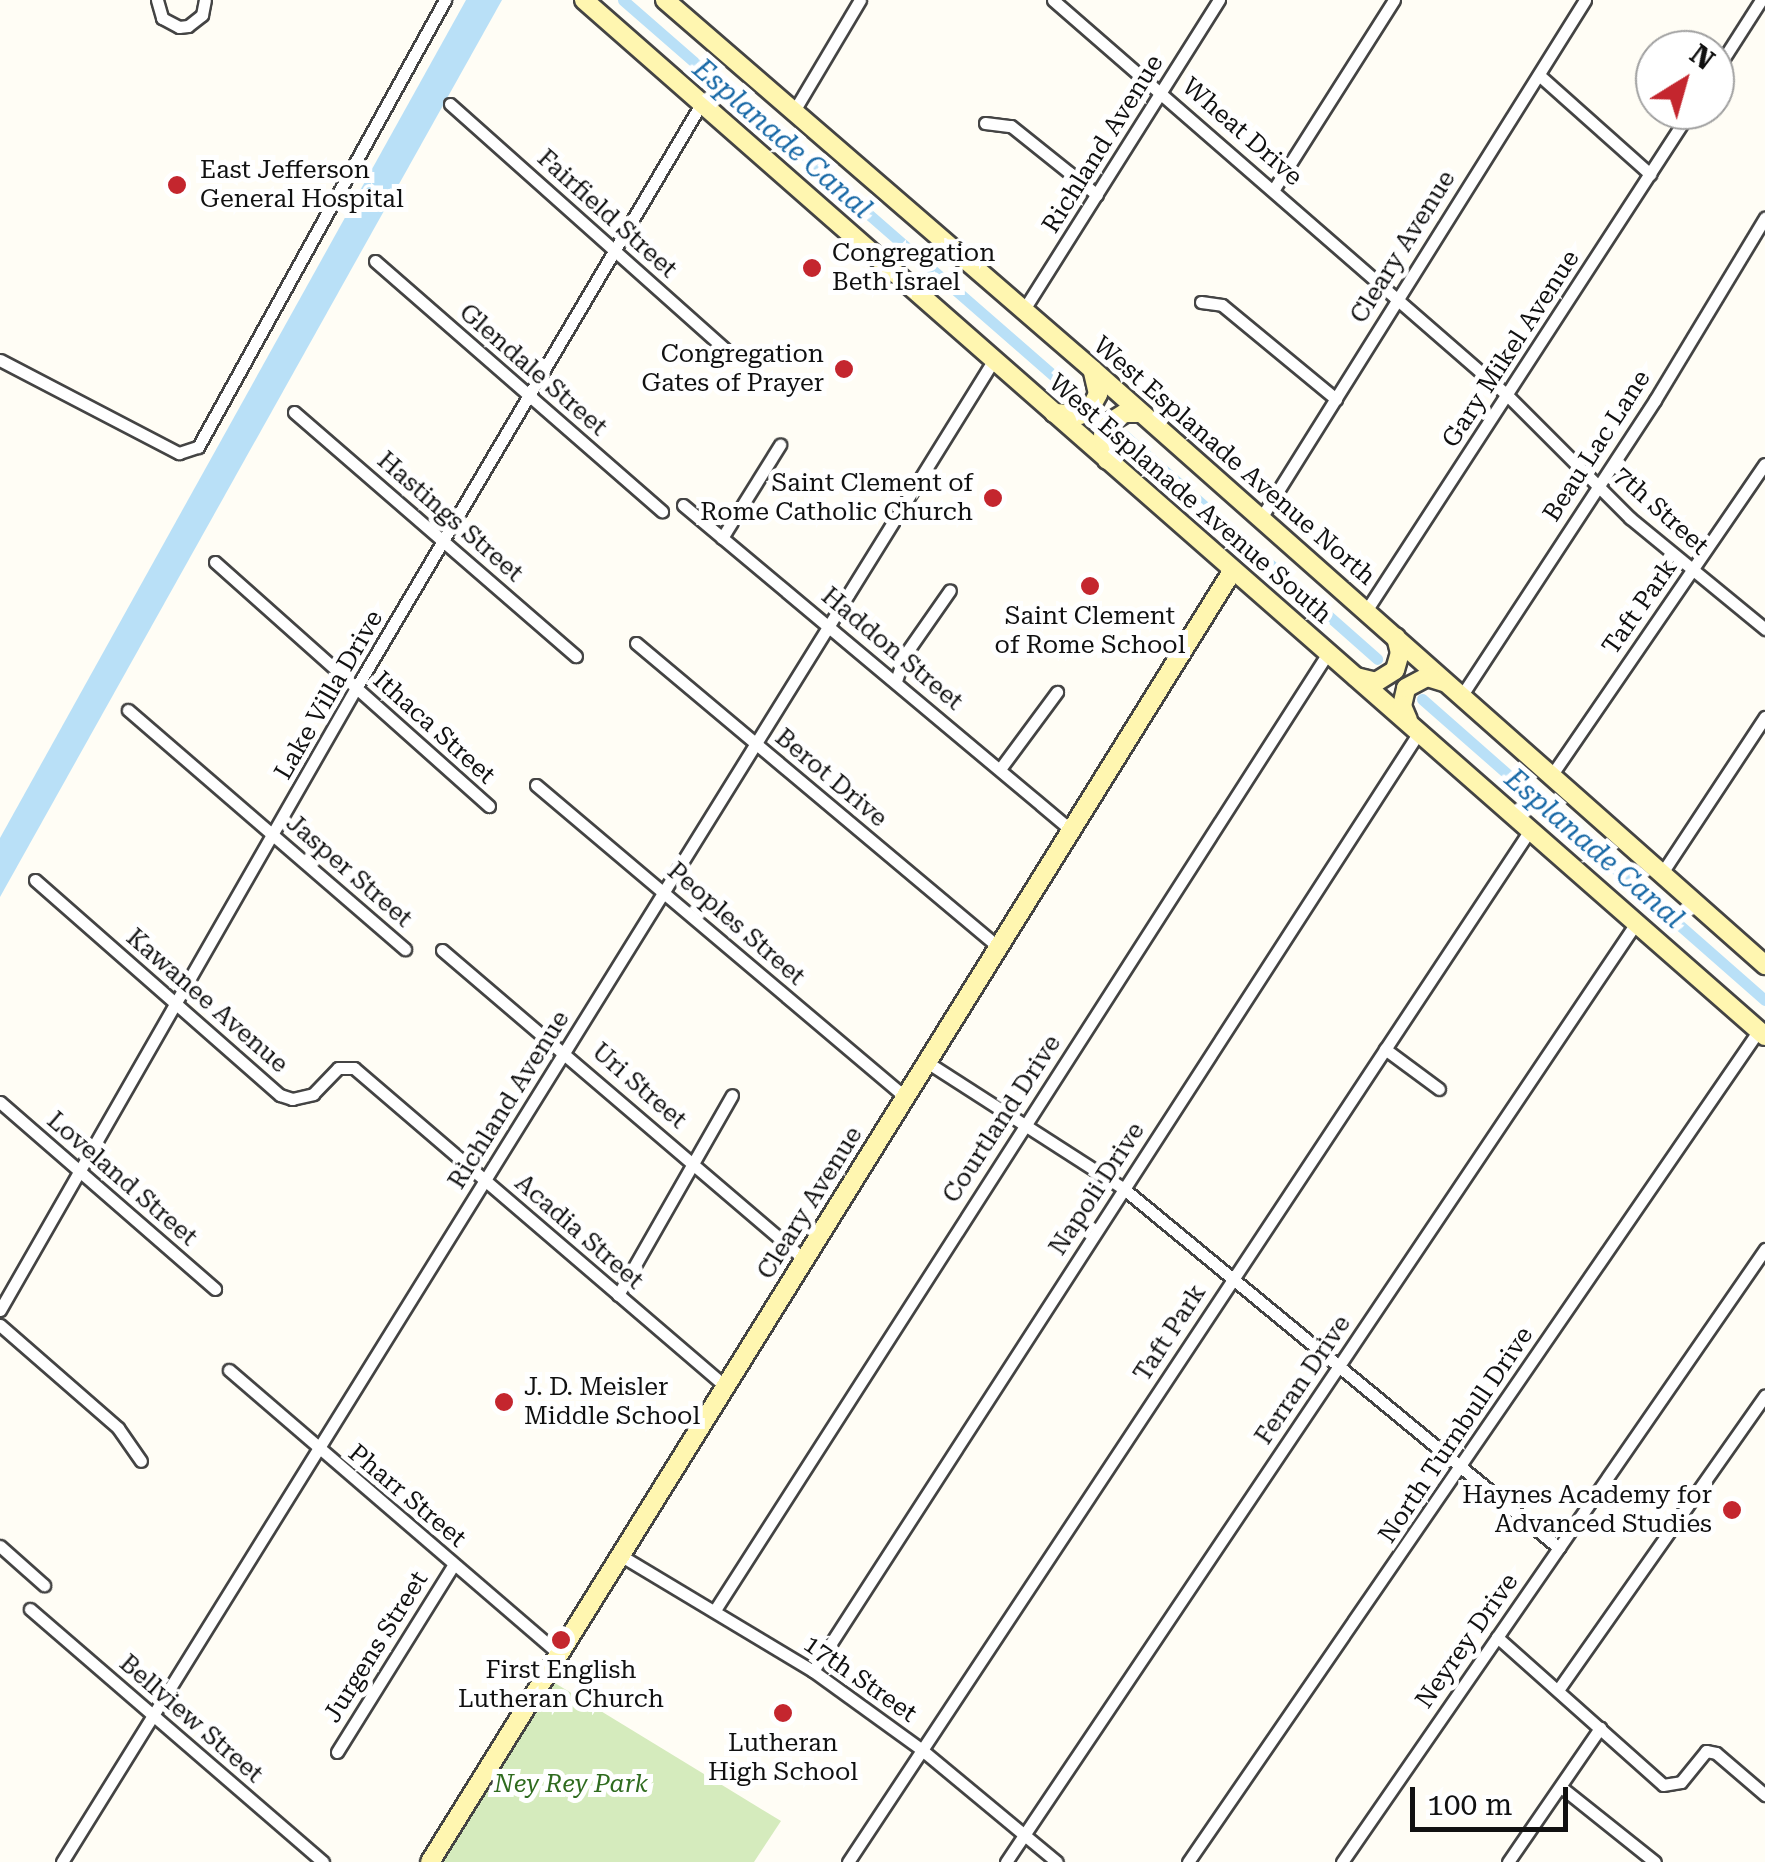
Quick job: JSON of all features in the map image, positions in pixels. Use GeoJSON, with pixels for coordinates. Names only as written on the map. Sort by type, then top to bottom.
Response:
{"type":"FeatureCollection","features":[{"type":"Feature","properties":{"kind":"main road","name":"West Esplanade Avenue South"},"geometry":{"type":"LineString","coordinates":[[584,0],[1762,1033]]}},
{"type":"Feature","properties":{"kind":"main road","name":"West Esplanade Avenue North"},"geometry":{"type":"LineString","coordinates":[[665,0],[1396,636],[1765,965]]}},
{"type":"Feature","properties":{"kind":"main road"},"geometry":{"type":"LineString","coordinates":[[1054,413],[1080,415],[1089,411],[1098,394],[1092,370]]}},
{"type":"Feature","properties":{"kind":"main road"},"geometry":{"type":"LineString","coordinates":[[1107,460],[1103,435],[1109,423],[1125,414],[1140,413]]}},
{"type":"Feature","properties":{"kind":"main road","name":"Cleary Avenue"},"geometry":{"type":"LineString","coordinates":[[430,1862],[1233,570]]}},
{"type":"Feature","properties":{"kind":"main road"},"geometry":{"type":"LineString","coordinates":[[1355,676],[1376,682],[1395,670],[1400,653],[1396,636]]}},
{"type":"Feature","properties":{"kind":"main road"},"geometry":{"type":"LineString","coordinates":[[1414,728],[1402,706],[1406,688],[1427,677],[1455,689]]}},
{"type":"Feature","properties":{"kind":"street"},"geometry":{"type":"LineString","coordinates":[[158,0],[162,18],[178,27],[188,26],[202,14],[204,0]]}},
{"type":"Feature","properties":{"kind":"street"},"geometry":{"type":"LineString","coordinates":[[0,360],[179,453],[198,446],[446,0]]}},
{"type":"Feature","properties":{"kind":"street"},"geometry":{"type":"LineString","coordinates":[[794,110],[860,0]]}},
{"type":"Feature","properties":{"kind":"street","name":"Wheat Drive"},"geometry":{"type":"LineString","coordinates":[[1052,0],[1399,300]]}},
{"type":"Feature","properties":{"kind":"street","name":"Richland Avenue"},"geometry":{"type":"LineString","coordinates":[[1024,311],[1220,0]]}},
{"type":"Feature","properties":{"kind":"street"},"geometry":{"type":"LineString","coordinates":[[1274,189],[1394,0]]}},
{"type":"Feature","properties":{"kind":"street","name":"Cleary Avenue"},"geometry":{"type":"LineString","coordinates":[[1261,518],[1586,0]]}},
{"type":"Feature","properties":{"kind":"street"},"geometry":{"type":"LineString","coordinates":[[1735,41],[1761,0]]}},
{"type":"Feature","properties":{"kind":"street"},"geometry":{"type":"LineString","coordinates":[[1539,75],[1650,174]]}},
{"type":"Feature","properties":{"kind":"street","name":"Fairfield Street"},"geometry":{"type":"LineString","coordinates":[[450,104],[735,358]]}},
{"type":"Feature","properties":{"kind":"street","name":"Lake Villa Drive"},"geometry":{"type":"LineString","coordinates":[[0,1310],[275,837],[356,688],[701,104]]}},
{"type":"Feature","properties":{"kind":"street"},"geometry":{"type":"LineString","coordinates":[[986,122],[1011,126],[1097,195]]}},
{"type":"Feature","properties":{"kind":"street","name":"Gary Mikel Avenue"},"geometry":{"type":"LineString","coordinates":[[1366,611],[1678,130]]}},
{"type":"Feature","properties":{"kind":"street","name":"Beau Lac Lane"},"geometry":{"type":"LineString","coordinates":[[1455,689],[1597,486],[1765,218]]}},
{"type":"Feature","properties":{"kind":"street","name":"Glendale Street"},"geometry":{"type":"LineString","coordinates":[[375,261],[662,511]]}},
{"type":"Feature","properties":{"kind":"street","name":"7th Street"},"geometry":{"type":"LineString","coordinates":[[1399,300],[1507,395],[1597,486],[1765,629]]}},
{"type":"Feature","properties":{"kind":"street"},"geometry":{"type":"LineString","coordinates":[[1201,302],[1222,305],[1336,399]]}},
{"type":"Feature","properties":{"kind":"street","name":"Richland Avenue"},"geometry":{"type":"LineString","coordinates":[[62,1862],[993,361]]}},
{"type":"Feature","properties":{"kind":"street","name":"Hastings Street"},"geometry":{"type":"LineString","coordinates":[[294,412],[576,656]]}},
{"type":"Feature","properties":{"kind":"street"},"geometry":{"type":"LineString","coordinates":[[722,538],[780,445]]}},
{"type":"Feature","properties":{"kind":"street","name":"Taft Park"},"geometry":{"type":"LineString","coordinates":[[1552,776],[1765,464]]}},
{"type":"Feature","properties":{"kind":"street","name":"Haddon Street"},"geometry":{"type":"LineString","coordinates":[[683,505],[831,625],[1071,830]]}},
{"type":"Feature","properties":{"kind":"street","name":"Ithaca Street"},"geometry":{"type":"LineString","coordinates":[[215,562],[488,806]]}},
{"type":"Feature","properties":{"kind":"street"},"geometry":{"type":"LineString","coordinates":[[896,681],[904,656],[950,590]]}},
{"type":"Feature","properties":{"kind":"street","name":"Berot Drive"},"geometry":{"type":"LineString","coordinates":[[636,643],[998,947]]}},
{"type":"Feature","properties":{"kind":"street","name":"Courtland Drive"},"geometry":{"type":"LineString","coordinates":[[715,1610],[1328,653]]}},
{"type":"Feature","properties":{"kind":"street"},"geometry":{"type":"LineString","coordinates":[[1000,770],[1057,692]]}},
{"type":"Feature","properties":{"kind":"street","name":"Jasper Street"},"geometry":{"type":"LineString","coordinates":[[128,710],[405,950]]}},
{"type":"Feature","properties":{"kind":"street"},"geometry":{"type":"LineString","coordinates":[[1662,873],[1765,717]]}},
{"type":"Feature","properties":{"kind":"street","name":"Napoli Drive"},"geometry":{"type":"LineString","coordinates":[[813,1670],[1124,1189],[1414,728]]}},
{"type":"Feature","properties":{"kind":"street","name":"Peoples Street"},"geometry":{"type":"LineString","coordinates":[[536,785],[905,1097]]}},
{"type":"Feature","properties":{"kind":"street","name":"Taft Park"},"geometry":{"type":"LineString","coordinates":[[848,1862],[1530,830]]}},
{"type":"Feature","properties":{"kind":"street","name":"Kawanee Avenue"},"geometry":{"type":"LineString","coordinates":[[35,880],[264,1084],[292,1100],[314,1094],[338,1068],[358,1072]]}},
{"type":"Feature","properties":{"kind":"street","name":"Ferran Drive"},"geometry":{"type":"LineString","coordinates":[[1006,1862],[1636,923]]}},
{"type":"Feature","properties":{"kind":"street","name":"Uri Street"},"geometry":{"type":"LineString","coordinates":[[442,950],[804,1259]]}},
{"type":"Feature","properties":{"kind":"street","name":"North Turnbull Drive"},"geometry":{"type":"LineString","coordinates":[[1188,1862],[1762,1033]]}},
{"type":"Feature","properties":{"kind":"street"},"geometry":{"type":"LineString","coordinates":[[1385,1049],[1439,1090]]}},
{"type":"Feature","properties":{"kind":"street"},"geometry":{"type":"LineString","coordinates":[[927,1062],[1124,1189],[1558,1548]]}},
{"type":"Feature","properties":{"kind":"street","name":"Acadia Street"},"geometry":{"type":"LineString","coordinates":[[358,1072],[725,1386]]}},
{"type":"Feature","properties":{"kind":"street"},"geometry":{"type":"LineString","coordinates":[[618,1294],[732,1095]]}},
{"type":"Feature","properties":{"kind":"street","name":"Loveland Street"},"geometry":{"type":"LineString","coordinates":[[0,1102],[215,1289]]}},
{"type":"Feature","properties":{"kind":"street","name":"Neyrey Drive"},"geometry":{"type":"LineString","coordinates":[[1342,1862],[1765,1249]]}},
{"type":"Feature","properties":{"kind":"street"},"geometry":{"type":"LineString","coordinates":[[0,1324],[118,1428],[141,1460]]}},
{"type":"Feature","properties":{"kind":"street","name":"Pharr Street"},"geometry":{"type":"LineString","coordinates":[[229,1370],[559,1654]]}},
{"type":"Feature","properties":{"kind":"street"},"geometry":{"type":"LineString","coordinates":[[1558,1690],[1765,1394]]}},
{"type":"Feature","properties":{"kind":"street"},"geometry":{"type":"LineString","coordinates":[[0,1546],[44,1585]]}},
{"type":"Feature","properties":{"kind":"street","name":"17th Street"},"geometry":{"type":"LineString","coordinates":[[620,1556],[813,1670],[922,1750],[1058,1862]]}},
{"type":"Feature","properties":{"kind":"street","name":"Jurgens Street"},"geometry":{"type":"LineString","coordinates":[[337,1752],[454,1564]]}},
{"type":"Feature","properties":{"kind":"street","name":"Bellview Street"},"geometry":{"type":"LineString","coordinates":[[30,1610],[323,1862]]}},
{"type":"Feature","properties":{"kind":"street"},"geometry":{"type":"LineString","coordinates":[[1497,1637],[1663,1785],[1681,1782],[1706,1751],[1716,1752],[1765,1796]]}},
{"type":"Feature","properties":{"kind":"street"},"geometry":{"type":"LineString","coordinates":[[1508,1862],[1600,1728]]}},
{"type":"Feature","properties":{"kind":"street"},"geometry":{"type":"LineString","coordinates":[[1561,1787],[1655,1862]]}},
{"type":"Feature","properties":{"kind":"green space","name":"Ney Rey Park"},"geometry":{"type":"Polygon","coordinates":[[[545,1677],[781,1821],[754,1862],[430,1862],[545,1677]]]}},
{"type":"Feature","properties":{"kind":"water"},"geometry":{"type":"Polygon","coordinates":[[[466,0],[502,0],[0,897],[0,838],[466,0]]]}},
{"type":"Feature","properties":{"kind":"waterway","name":"Esplanade Canal"},"geometry":{"type":"LineString","coordinates":[[623,0],[1077,396]]}},
{"type":"Feature","properties":{"kind":"waterway","name":"Esplanade Canal"},"geometry":{"type":"LineString","coordinates":[[1124,435],[1377,659]]}},
{"type":"Feature","properties":{"kind":"waterway","name":"Esplanade Canal"},"geometry":{"type":"LineString","coordinates":[[1422,699],[1765,1000]]}},
{"type":"Feature","properties":{"kind":"place","name":"East Jefferson General Hospital"},"geometry":{"type":"Point","coordinates":[177,185]}},
{"type":"Feature","properties":{"kind":"place","name":"Congregation Beth Israel"},"geometry":{"type":"Point","coordinates":[812,268]}},
{"type":"Feature","properties":{"kind":"place","name":"Congregation Gates of Prayer"},"geometry":{"type":"Point","coordinates":[844,369]}},
{"type":"Feature","properties":{"kind":"place","name":"Saint Clement of Rome Catholic Church"},"geometry":{"type":"Point","coordinates":[993,498]}},
{"type":"Feature","properties":{"kind":"place","name":"Saint Clement of Rome School"},"geometry":{"type":"Point","coordinates":[1090,586]}},
{"type":"Feature","properties":{"kind":"place","name":"J. D. Meisler Middle School"},"geometry":{"type":"Point","coordinates":[504,1402]}},
{"type":"Feature","properties":{"kind":"place","name":"Haynes Academy for Advanced Studies"},"geometry":{"type":"Point","coordinates":[1732,1510]}},
{"type":"Feature","properties":{"kind":"place","name":"First English Lutheran Church"},"geometry":{"type":"Point","coordinates":[561,1640]}},
{"type":"Feature","properties":{"kind":"place","name":"Lutheran High School"},"geometry":{"type":"Point","coordinates":[783,1713]}}]}
